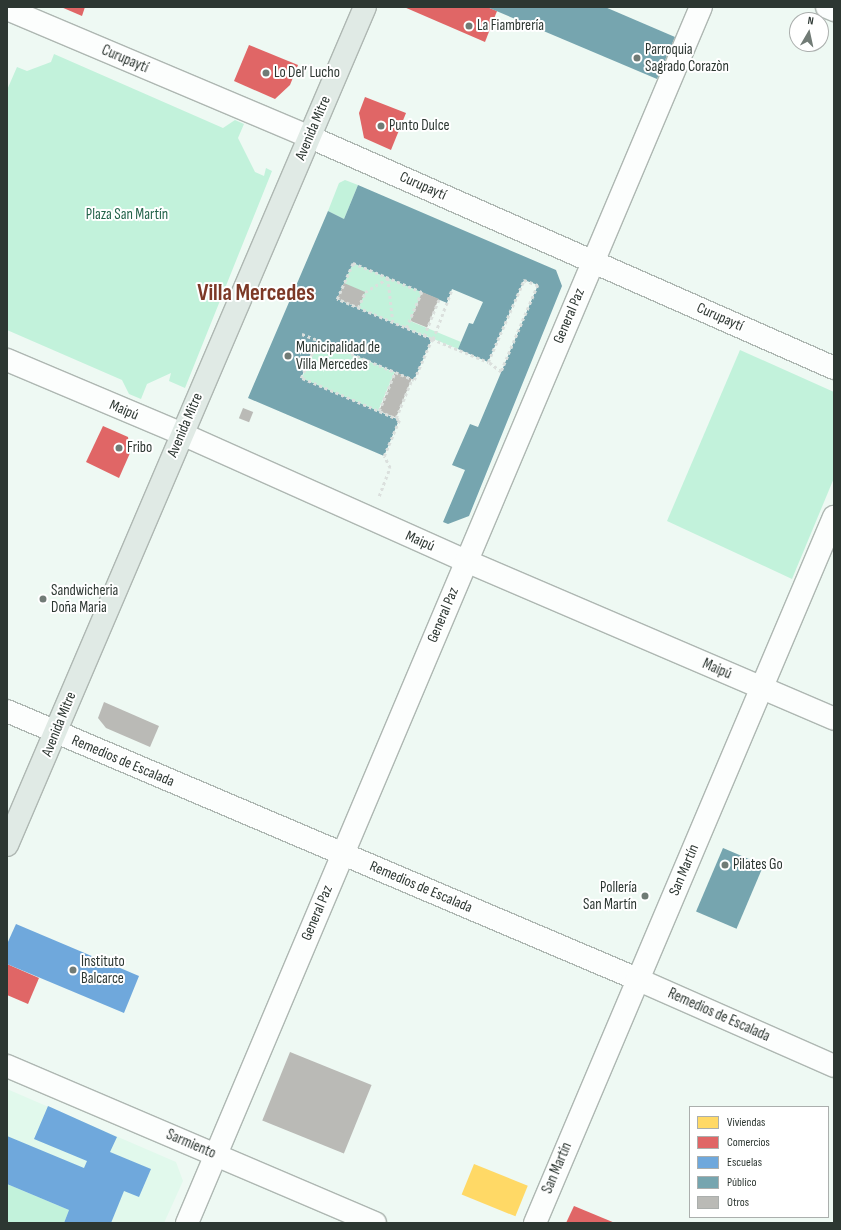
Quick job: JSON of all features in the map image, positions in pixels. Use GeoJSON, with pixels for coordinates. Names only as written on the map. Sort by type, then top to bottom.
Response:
{"type":"FeatureCollection","features":[{"type":"Feature","properties":{"kind":"main road","name":"Avenida Mitre"},"geometry":{"type":"LineString","coordinates":[[7,845],[365,7]]}},
{"type":"Feature","properties":{"kind":"street","name":"General Paz"},"geometry":{"type":"LineString","coordinates":[[187,1223],[592,260],[701,7]]}},
{"type":"Feature","properties":{"kind":"street"},"geometry":{"type":"LineString","coordinates":[[827,7],[834,10]]}},
{"type":"Feature","properties":{"kind":"street","name":"Curupaytí"},"geometry":{"type":"LineString","coordinates":[[9,11],[310,137],[592,260],[834,368]]}},
{"type":"Feature","properties":{"kind":"street","name":"Maipú"},"geometry":{"type":"LineString","coordinates":[[7,360],[182,434],[466,561],[834,719]]}},
{"type":"Feature","properties":{"kind":"street","name":"San Martín"},"geometry":{"type":"LineString","coordinates":[[534,1223],[834,518]]}},
{"type":"Feature","properties":{"kind":"street","name":"Remedios de Escalada"},"geometry":{"type":"LineString","coordinates":[[7,711],[55,733],[637,979],[834,1066]]}},
{"type":"Feature","properties":{"kind":"street","name":"Sarmiento"},"geometry":{"type":"LineString","coordinates":[[7,1066],[375,1223]]}},
{"type":"Feature","properties":{"kind":"path"},"geometry":{"type":"LineString","coordinates":[[407,328],[422,292],[353,263],[337,299],[488,362],[501,372],[538,285],[524,280],[488,362]]}},
{"type":"Feature","properties":{"kind":"path"},"geometry":{"type":"LineString","coordinates":[[358,308],[365,292],[388,278]]}},
{"type":"Feature","properties":{"kind":"path"},"geometry":{"type":"LineString","coordinates":[[388,278],[393,322]]}},
{"type":"Feature","properties":{"kind":"path"},"geometry":{"type":"LineString","coordinates":[[396,418],[412,379],[414,380],[432,339],[452,289]]}},
{"type":"Feature","properties":{"kind":"path"},"geometry":{"type":"LineString","coordinates":[[424,336],[439,299]]}},
{"type":"Feature","properties":{"kind":"path"},"geometry":{"type":"LineString","coordinates":[[302,334],[412,379]]}},
{"type":"Feature","properties":{"kind":"path"},"geometry":{"type":"LineString","coordinates":[[318,340],[301,378],[399,420],[384,456],[390,468],[379,496]]}},
{"type":"Feature","properties":{"kind":"path"},"geometry":{"type":"LineString","coordinates":[[379,411],[395,372]]}},
{"type":"Feature","properties":{"kind":"shaded area"},"geometry":{"type":"Polygon","coordinates":[[[7,1089],[176,1162],[183,1181],[164,1223],[7,1223],[7,1089]]]}},
{"type":"Feature","properties":{"kind":"green space","name":"Plaza San Martín"},"geometry":{"type":"Polygon","coordinates":[[[54,54],[223,128],[235,120],[244,124],[238,138],[255,172],[264,176],[266,168],[272,171],[185,388],[169,381],[171,373],[147,384],[141,399],[129,394],[122,380],[7,330],[7,90],[17,67],[27,71],[51,62],[54,54]]]}},
{"type":"Feature","properties":{"kind":"green space"},"geometry":{"type":"Polygon","coordinates":[[[345,180],[358,185],[344,219],[328,211],[339,183],[345,180]]]}},
{"type":"Feature","properties":{"kind":"green space"},"geometry":{"type":"Polygon","coordinates":[[[353,263],[422,292],[410,321],[461,342],[458,349],[358,308],[344,283],[353,263]]]}},
{"type":"Feature","properties":{"kind":"green space"},"geometry":{"type":"Polygon","coordinates":[[[318,340],[394,372],[378,411],[302,379],[318,340]]]}},
{"type":"Feature","properties":{"kind":"green space"},"geometry":{"type":"Polygon","coordinates":[[[740,350],[834,392],[834,478],[792,579],[667,521],[740,350]]]}},
{"type":"Feature","properties":{"kind":"green space"},"geometry":{"type":"Polygon","coordinates":[[[7,1184],[69,1210],[64,1223],[7,1223],[7,1184]]]}},
{"type":"Feature","properties":{"kind":"building: Viviendas"},"geometry":{"type":"Polygon","coordinates":[[[474,1164],[528,1186],[515,1216],[462,1195],[474,1164]]]}},
{"type":"Feature","properties":{"kind":"building: Comercios"},"geometry":{"type":"Polygon","coordinates":[[[61,7],[85,7],[82,16],[61,7]]]}},
{"type":"Feature","properties":{"kind":"building: Comercios","name":"La Fiambrería"},"geometry":{"type":"Polygon","coordinates":[[[404,7],[487,7],[497,11],[485,42],[404,7]]]}},
{"type":"Feature","properties":{"kind":"building: Comercios","name":"Lo Del’ Lucho"},"geometry":{"type":"Polygon","coordinates":[[[249,45],[298,65],[290,85],[275,99],[234,81],[249,45]]]}},
{"type":"Feature","properties":{"kind":"building: Comercios","name":"Punto Dulce"},"geometry":{"type":"Polygon","coordinates":[[[365,97],[406,113],[391,150],[364,138],[359,113],[365,97]]]}},
{"type":"Feature","properties":{"kind":"building: Comercios"},"geometry":{"type":"Polygon","coordinates":[[[103,426],[128,437],[130,453],[119,478],[86,462],[103,426]]]}},
{"type":"Feature","properties":{"kind":"building: Comercios"},"geometry":{"type":"Polygon","coordinates":[[[7,964],[39,978],[28,1004],[7,995],[7,964]]]}},
{"type":"Feature","properties":{"kind":"building: Comercios"},"geometry":{"type":"Polygon","coordinates":[[[574,1206],[615,1223],[566,1223],[574,1206]]]}},
{"type":"Feature","properties":{"kind":"building: Escuelas","name":"Instituto Balcarce"},"geometry":{"type":"Polygon","coordinates":[[[16,924],[139,976],[124,1013],[7,964],[7,944],[16,924]]]}},
{"type":"Feature","properties":{"kind":"building: Escuelas"},"geometry":{"type":"Polygon","coordinates":[[[48,1106],[117,1137],[110,1152],[151,1169],[139,1197],[124,1191],[111,1223],[64,1223],[69,1210],[7,1184],[7,1136],[84,1168],[87,1161],[34,1139],[48,1106]]]}},
{"type":"Feature","properties":{"kind":"building: Público","name":"Parroquia Sagrado Corazòn"},"geometry":{"type":"Polygon","coordinates":[[[487,7],[605,7],[675,37],[657,79],[487,7]]]}},
{"type":"Feature","properties":{"kind":"building: Público","name":"Municipalidad de Villa Mercedes"},"geometry":{"type":"Polygon","coordinates":[[[358,185],[556,270],[562,286],[469,516],[448,524],[443,522],[465,470],[452,465],[470,424],[478,427],[538,285],[524,280],[488,362],[458,349],[469,323],[473,324],[483,302],[452,289],[447,303],[353,263],[337,299],[432,339],[414,380],[318,340],[301,378],[399,420],[384,456],[248,398],[328,211],[344,219],[358,185]]]}},
{"type":"Feature","properties":{"kind":"building: Público"},"geometry":{"type":"Polygon","coordinates":[[[723,848],[764,865],[737,929],[696,912],[723,848]]]}},
{"type":"Feature","properties":{"kind":"building: Otros"},"geometry":{"type":"Polygon","coordinates":[[[344,283],[365,292],[359,308],[337,299],[344,283]]]}},
{"type":"Feature","properties":{"kind":"building: Otros"},"geometry":{"type":"Polygon","coordinates":[[[422,292],[439,299],[427,327],[410,321],[422,292]]]}},
{"type":"Feature","properties":{"kind":"building: Otros"},"geometry":{"type":"Polygon","coordinates":[[[395,372],[412,379],[396,418],[379,411],[395,372]]]}},
{"type":"Feature","properties":{"kind":"building: Otros"},"geometry":{"type":"Polygon","coordinates":[[[243,408],[253,412],[249,422],[239,418],[243,408]]]}},
{"type":"Feature","properties":{"kind":"building: Otros"},"geometry":{"type":"Polygon","coordinates":[[[104,702],[159,726],[150,747],[106,728],[98,718],[104,702]]]}},
{"type":"Feature","properties":{"kind":"building: Otros"},"geometry":{"type":"Polygon","coordinates":[[[290,1052],[372,1085],[344,1154],[262,1121],[290,1052]]]}},
{"type":"Feature","properties":{"kind":"place","name":"La Fiambrería"},"geometry":{"type":"Point","coordinates":[469,26]}},
{"type":"Feature","properties":{"kind":"place","name":"Parroquia Sagrado Corazòn"},"geometry":{"type":"Point","coordinates":[637,58]}},
{"type":"Feature","properties":{"kind":"place","name":"Lo Del’ Lucho"},"geometry":{"type":"Point","coordinates":[266,73]}},
{"type":"Feature","properties":{"kind":"place","name":"Punto Dulce"},"geometry":{"type":"Point","coordinates":[381,126]}},
{"type":"Feature","properties":{"kind":"place","name":"Municipalidad de Villa Mercedes"},"geometry":{"type":"Point","coordinates":[288,356]}},
{"type":"Feature","properties":{"kind":"place","name":"Fribo"},"geometry":{"type":"Point","coordinates":[119,448]}},
{"type":"Feature","properties":{"kind":"place","name":"Sandwicheria Doña Maria"},"geometry":{"type":"Point","coordinates":[43,599]}},
{"type":"Feature","properties":{"kind":"place","name":"Pilates Go"},"geometry":{"type":"Point","coordinates":[725,865]}},
{"type":"Feature","properties":{"kind":"place","name":"Pollería San Martín"},"geometry":{"type":"Point","coordinates":[645,896]}},
{"type":"Feature","properties":{"kind":"place","name":"Instituto Balcarce"},"geometry":{"type":"Point","coordinates":[73,970]}},
{"type":"Feature","properties":{"kind":"district","name":"Villa Mercedes"},"geometry":{"type":"Point","coordinates":[256,293]}}]}
